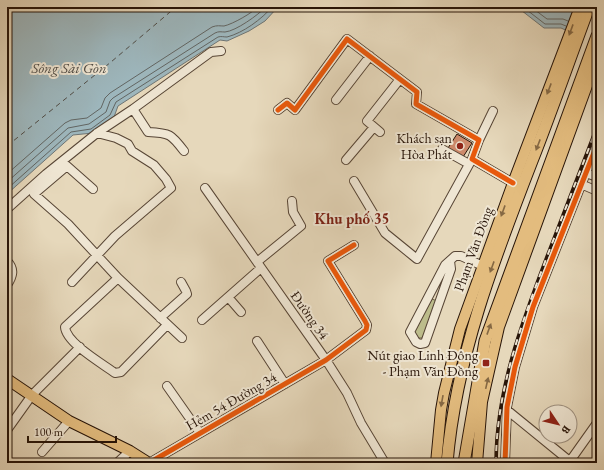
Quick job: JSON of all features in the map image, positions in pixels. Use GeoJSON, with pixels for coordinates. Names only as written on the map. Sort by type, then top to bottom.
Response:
{"type":"FeatureCollection","features":[{"type":"Feature","properties":{"kind":"highway"},"geometry":{"type":"LineString","coordinates":[[567,54],[589,7]]}},
{"type":"Feature","properties":{"kind":"highway"},"geometry":{"type":"LineString","coordinates":[[464,463],[485,341],[593,61],[597,36]]}},
{"type":"Feature","properties":{"kind":"highway","name":"Phạm Văn Đồng"},"geometry":{"type":"LineString","coordinates":[[438,462],[448,445],[464,359],[472,329],[492,267],[554,102],[567,54]]}},
{"type":"Feature","properties":{"kind":"main road"},"geometry":{"type":"LineString","coordinates":[[567,54],[580,7]]}},
{"type":"Feature","properties":{"kind":"main road","name":"Phạm Văn Đồng"},"geometry":{"type":"LineString","coordinates":[[438,462],[444,393],[460,329],[513,182],[567,54]]}},
{"type":"Feature","properties":{"kind":"main road"},"geometry":{"type":"LineString","coordinates":[[477,462],[482,402],[499,327],[593,61]]}},
{"type":"Feature","properties":{"kind":"main road"},"geometry":{"type":"LineString","coordinates":[[460,329],[472,329]]}},
{"type":"Feature","properties":{"kind":"main road"},"geometry":{"type":"LineString","coordinates":[[7,379],[69,421],[149,463]]}},
{"type":"Feature","properties":{"kind":"street"},"geometry":{"type":"LineString","coordinates":[[278,110],[287,104],[295,110],[347,39],[417,92],[416,104],[479,140]]}},
{"type":"Feature","properties":{"kind":"street"},"geometry":{"type":"LineString","coordinates":[[7,209],[46,174],[97,133],[133,109],[211,52],[221,51]]}},
{"type":"Feature","properties":{"kind":"street"},"geometry":{"type":"LineString","coordinates":[[336,100],[370,56]]}},
{"type":"Feature","properties":{"kind":"street"},"geometry":{"type":"LineString","coordinates":[[346,160],[377,130],[367,121],[400,79]]}},
{"type":"Feature","properties":{"kind":"street"},"geometry":{"type":"LineString","coordinates":[[133,109],[148,132],[164,133],[172,136],[184,151]]}},
{"type":"Feature","properties":{"kind":"street"},"geometry":{"type":"LineString","coordinates":[[354,181],[385,233],[417,259],[470,162],[493,111]]}},
{"type":"Feature","properties":{"kind":"street"},"geometry":{"type":"LineString","coordinates":[[72,282],[115,236],[171,188],[166,179],[154,165],[132,150],[128,144],[116,138],[97,133]]}},
{"type":"Feature","properties":{"kind":"street"},"geometry":{"type":"LineString","coordinates":[[505,463],[509,396],[533,307],[597,145]]}},
{"type":"Feature","properties":{"kind":"street"},"geometry":{"type":"LineString","coordinates":[[442,149],[513,182]]}},
{"type":"Feature","properties":{"kind":"street"},"geometry":{"type":"LineString","coordinates":[[93,189],[68,166],[34,194],[68,224],[118,278],[182,338]]}},
{"type":"Feature","properties":{"kind":"street"},"geometry":{"type":"LineString","coordinates":[[586,173],[597,177]]}},
{"type":"Feature","properties":{"kind":"street"},"geometry":{"type":"LineString","coordinates":[[581,184],[597,191]]}},
{"type":"Feature","properties":{"kind":"street","name":"Đường 34"},"geometry":{"type":"LineString","coordinates":[[205,188],[326,360],[347,393],[361,423],[385,463]]}},
{"type":"Feature","properties":{"kind":"street"},"geometry":{"type":"LineString","coordinates":[[202,320],[228,297],[259,265],[301,226],[293,212],[292,201]]}},
{"type":"Feature","properties":{"kind":"street","name":"Hẻm 54 Đường 34"},"geometry":{"type":"LineString","coordinates":[[149,463],[326,360],[366,330],[367,325],[328,261],[354,245]]}},
{"type":"Feature","properties":{"kind":"street"},"geometry":{"type":"LineString","coordinates":[[450,261],[450,269],[429,332],[425,343],[420,344],[416,342],[410,332],[445,265],[455,256],[461,256],[483,266]]}},
{"type":"Feature","properties":{"kind":"street"},"geometry":{"type":"LineString","coordinates":[[7,261],[13,272],[13,276],[7,285]]}},
{"type":"Feature","properties":{"kind":"street"},"geometry":{"type":"LineString","coordinates":[[118,278],[65,327],[65,332],[68,337],[115,373],[121,372],[165,327]]}},
{"type":"Feature","properties":{"kind":"street"},"geometry":{"type":"LineString","coordinates":[[160,318],[187,294],[181,282]]}},
{"type":"Feature","properties":{"kind":"street"},"geometry":{"type":"LineString","coordinates":[[228,297],[241,312]]}},
{"type":"Feature","properties":{"kind":"street"},"geometry":{"type":"LineString","coordinates":[[257,341],[285,384]]}},
{"type":"Feature","properties":{"kind":"street"},"geometry":{"type":"LineString","coordinates":[[7,430],[32,395],[80,347]]}},
{"type":"Feature","properties":{"kind":"street"},"geometry":{"type":"LineString","coordinates":[[167,386],[200,433]]}},
{"type":"Feature","properties":{"kind":"street"},"geometry":{"type":"LineString","coordinates":[[507,410],[571,462],[597,423]]}},
{"type":"Feature","properties":{"kind":"street"},"geometry":{"type":"LineString","coordinates":[[42,452],[69,421]]}},
{"type":"Feature","properties":{"kind":"street"},"geometry":{"type":"LineString","coordinates":[[117,463],[130,452]]}},
{"type":"Feature","properties":{"kind":"green space"},"geometry":{"type":"Polygon","coordinates":[[[432,299],[437,301],[423,338],[417,338],[414,331],[432,299]]]}},
{"type":"Feature","properties":{"kind":"water","name":"Sông Sài Gòn"},"geometry":{"type":"Polygon","coordinates":[[[7,7],[278,7],[265,21],[249,31],[227,41],[220,40],[118,106],[114,117],[93,133],[73,135],[7,194],[7,7]]]}},
{"type":"Feature","properties":{"kind":"water"},"geometry":{"type":"Polygon","coordinates":[[[517,7],[597,7],[597,44],[561,28],[544,28],[517,7]]]}},
{"type":"Feature","properties":{"kind":"pier"},"geometry":{"type":"Polygon","coordinates":[[[576,7],[597,7],[597,46],[567,33],[576,7]]]}},
{"type":"Feature","properties":{"kind":"building","name":"Khách sạn Hòa Phát"},"geometry":{"type":"Polygon","coordinates":[[[457,134],[472,143],[463,157],[448,148],[457,134]]]}},
{"type":"Feature","properties":{"kind":"ferry route"},"geometry":{"type":"LineString","coordinates":[[7,14],[15,7]]}},
{"type":"Feature","properties":{"kind":"ferry route"},"geometry":{"type":"LineString","coordinates":[[7,146],[176,7]]}},
{"type":"Feature","properties":{"kind":"railway"},"geometry":{"type":"LineString","coordinates":[[496,463],[500,409],[512,357],[538,280],[597,127]]}},
{"type":"Feature","properties":{"kind":"cycle path"},"geometry":{"type":"LineString","coordinates":[[278,110],[287,103],[295,110],[347,39],[417,92],[416,104],[479,140],[472,159],[513,183]]}},
{"type":"Feature","properties":{"kind":"cycle path"},"geometry":{"type":"LineString","coordinates":[[505,463],[507,407],[515,367],[533,307],[597,145]]}},
{"type":"Feature","properties":{"kind":"cycle path"},"geometry":{"type":"LineString","coordinates":[[149,463],[326,360],[366,330],[367,325],[365,321],[328,261],[354,245]]}},
{"type":"Feature","properties":{"kind":"place","name":"Khách sạn Hòa Phát"},"geometry":{"type":"Point","coordinates":[460,146]}},
{"type":"Feature","properties":{"kind":"place","name":"Nút giao Linh Đông - Phạm Văn Đồng"},"geometry":{"type":"Point","coordinates":[486,363]}},
{"type":"Feature","properties":{"kind":"district","name":"Khu phố 35"},"geometry":{"type":"Point","coordinates":[352,219]}}]}
